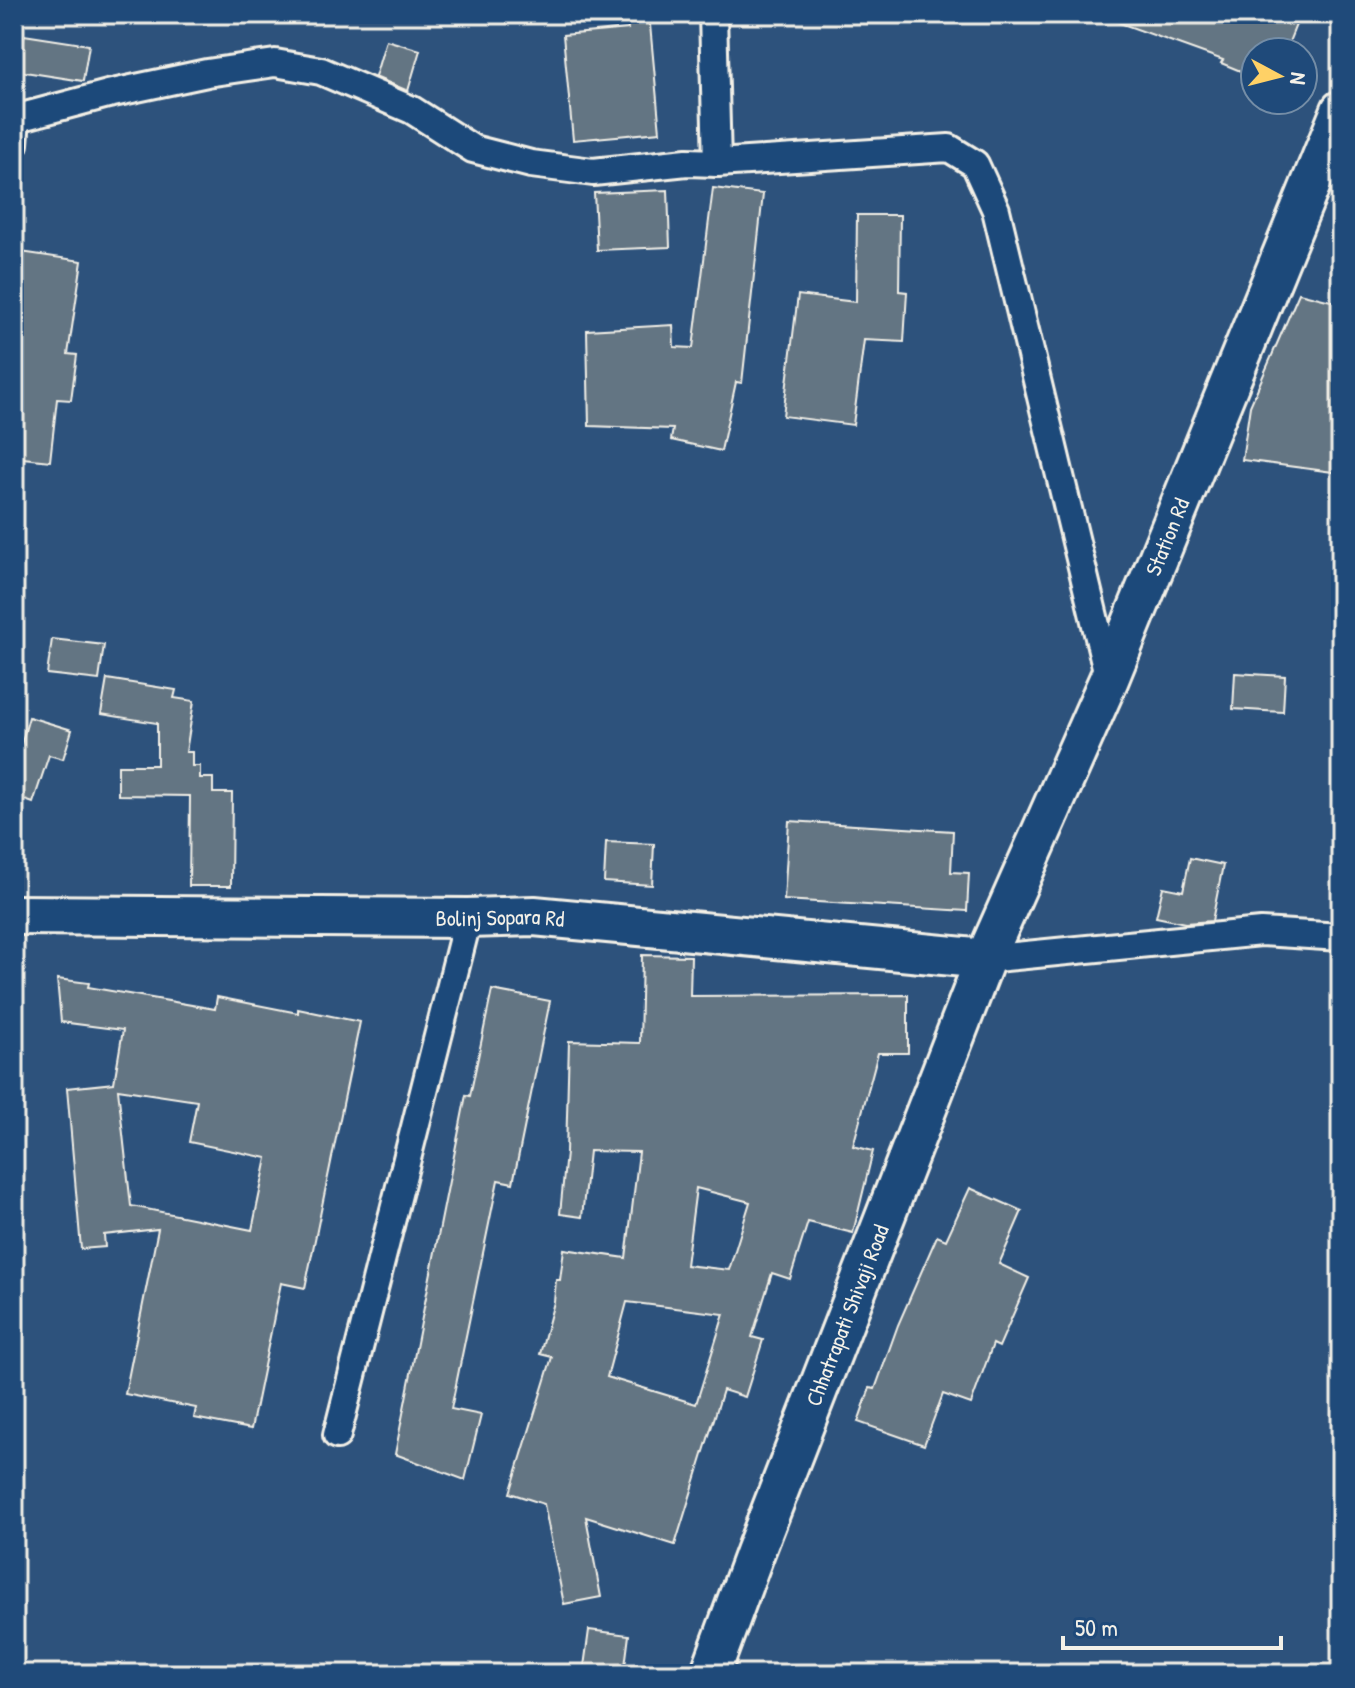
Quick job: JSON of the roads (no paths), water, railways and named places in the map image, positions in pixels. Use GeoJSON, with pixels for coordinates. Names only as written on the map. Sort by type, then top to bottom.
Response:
{"type":"FeatureCollection","features":[{"type":"Feature","properties":{"kind":"main road","name":"Station Rd"},"geometry":{"type":"LineString","coordinates":[[985,959],[1109,679],[1341,110]]}},
{"type":"Feature","properties":{"kind":"main road","name":"Bolinj Sopara Rd"},"geometry":{"type":"LineString","coordinates":[[14,915],[534,916],[985,959]]}},
{"type":"Feature","properties":{"kind":"main road","name":"Chhatrapati Shivaji Road"},"geometry":{"type":"LineString","coordinates":[[710,1674],[985,959]]}},
{"type":"Feature","properties":{"kind":"street"},"geometry":{"type":"LineString","coordinates":[[713,14],[717,163]]}},
{"type":"Feature","properties":{"kind":"street"},"geometry":{"type":"LineString","coordinates":[[15,124],[108,94],[207,73],[275,63],[321,71],[412,110],[473,149],[531,164],[593,172],[687,162],[717,163],[949,148],[975,164],[996,210],[1109,679]]}},
{"type":"Feature","properties":{"kind":"street"},"geometry":{"type":"LineString","coordinates":[[337,1435],[468,918]]}},
{"type":"Feature","properties":{"kind":"street"},"geometry":{"type":"LineString","coordinates":[[985,959],[1261,932],[1341,937]]}}]}
